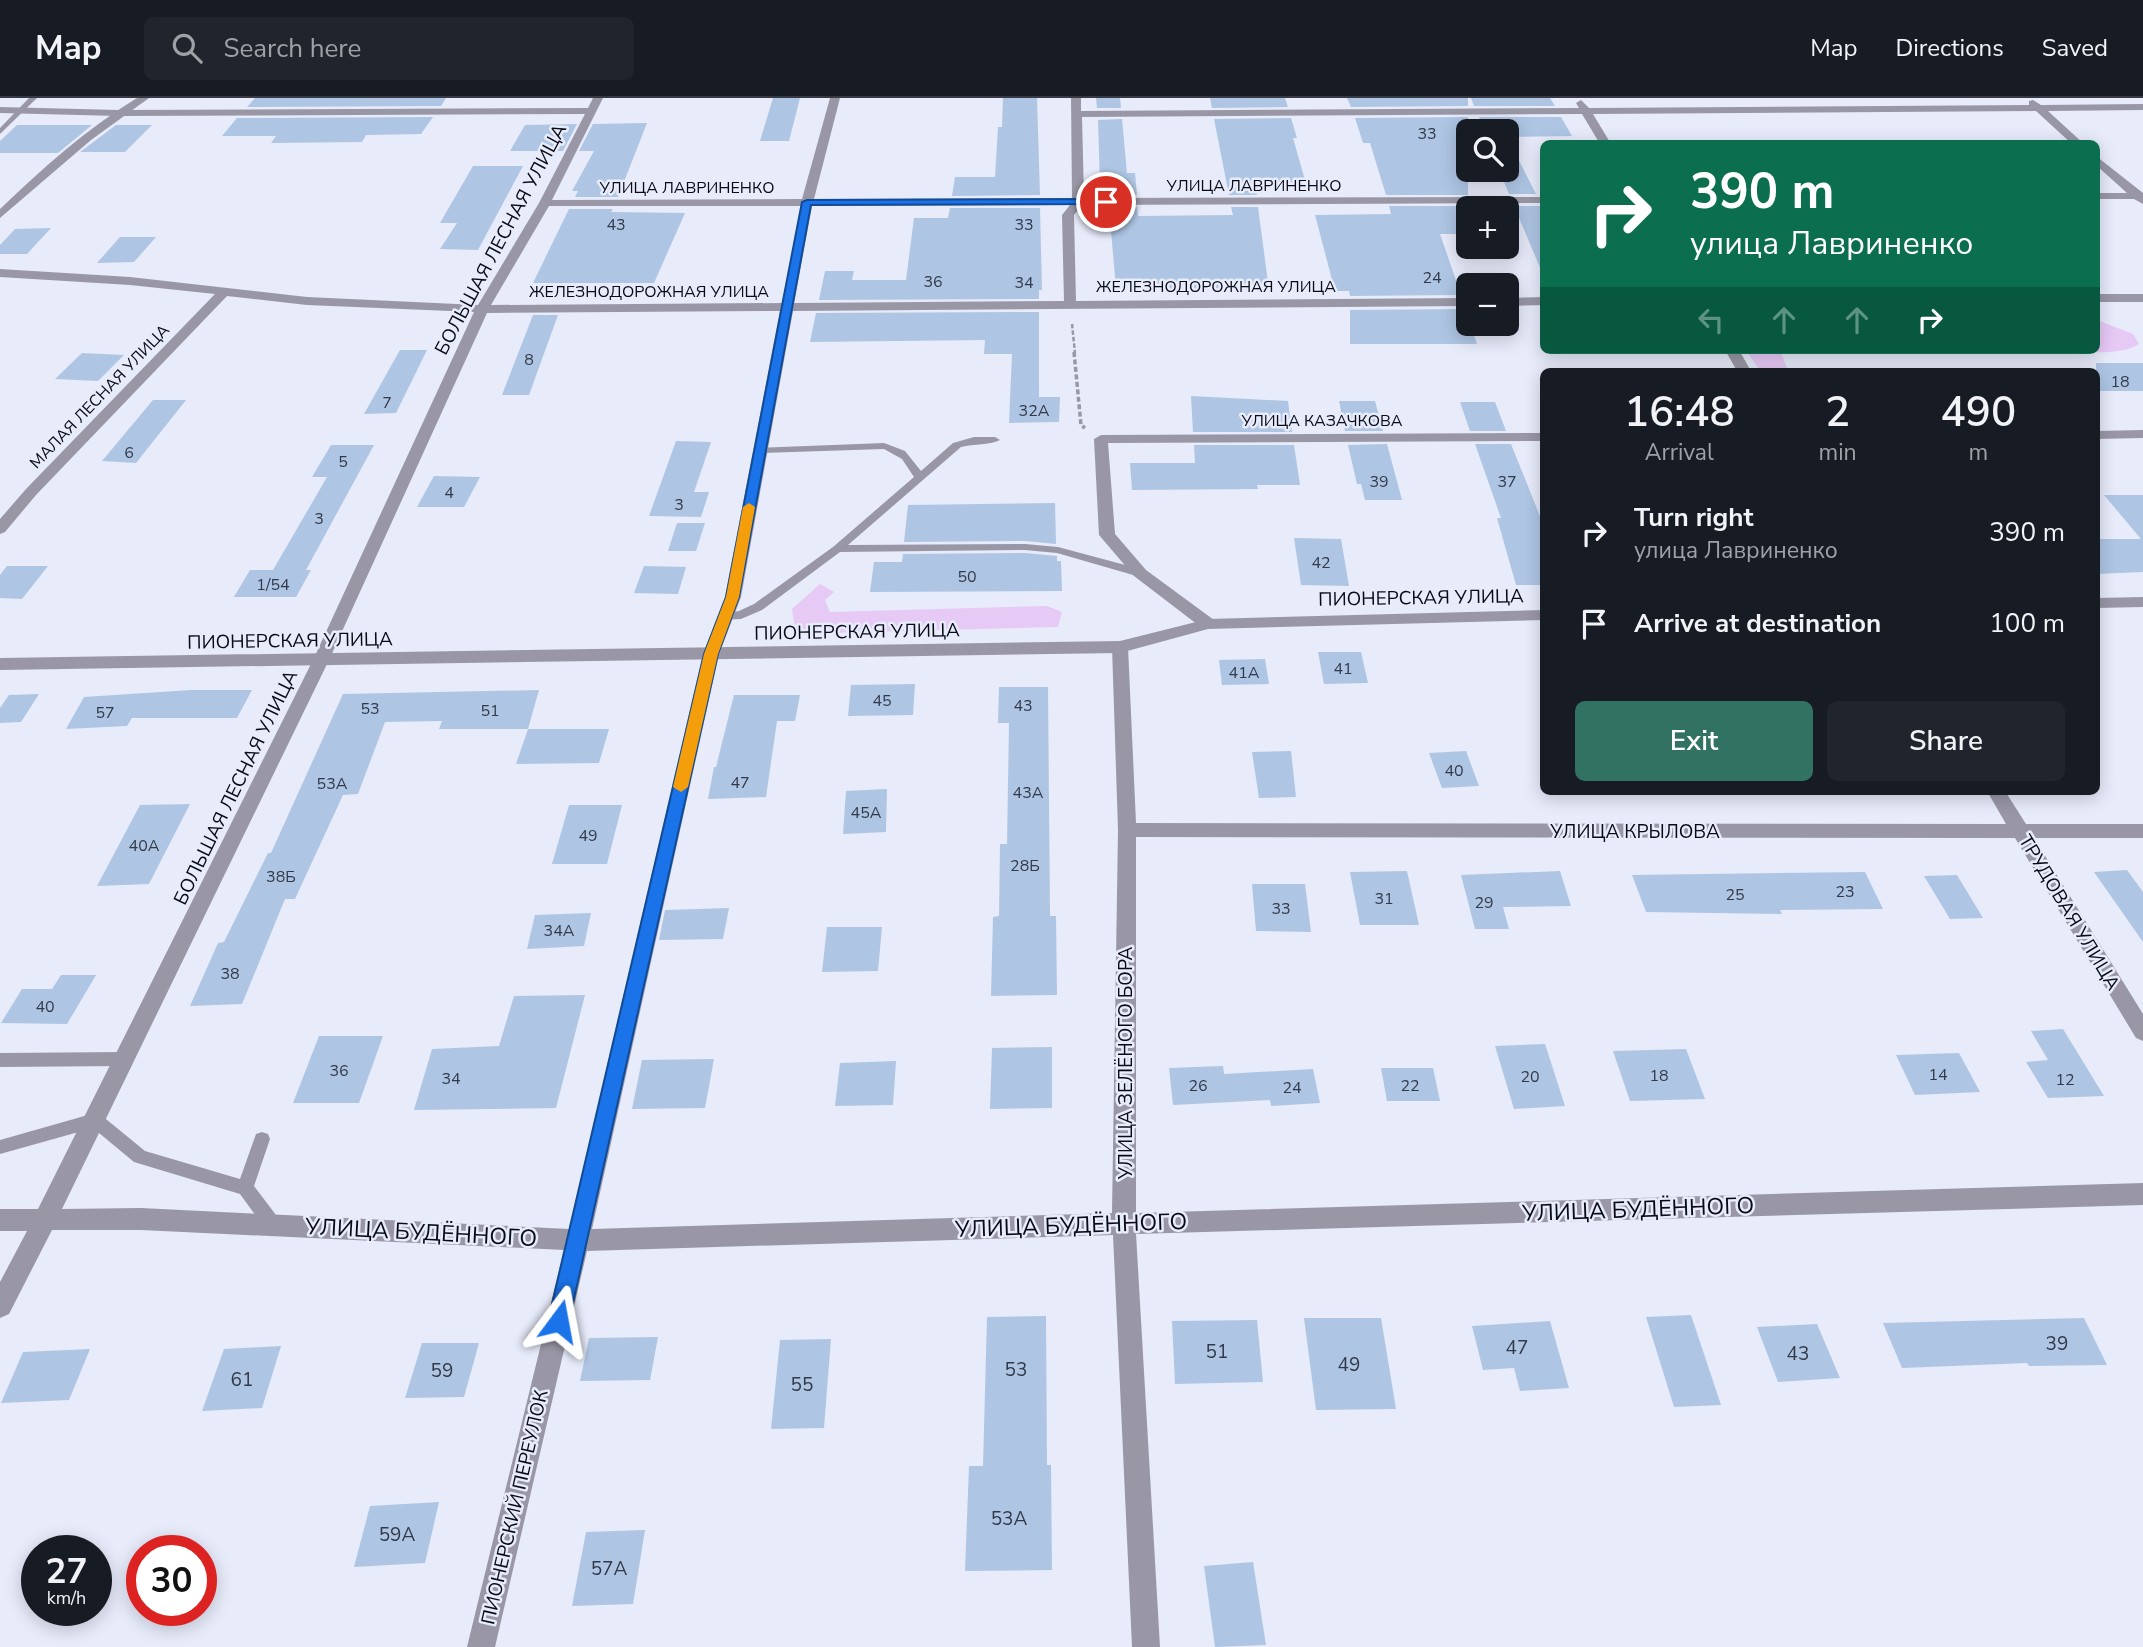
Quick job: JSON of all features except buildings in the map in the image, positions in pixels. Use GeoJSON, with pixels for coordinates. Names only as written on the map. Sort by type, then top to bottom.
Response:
{"type":"FeatureCollection","features":[{"type":"Feature","properties":{"kind":"street"},"geometry":{"type":"LineString","coordinates":[[0,215],[66,153],[118,113],[144,98]]}},
{"type":"Feature","properties":{"kind":"street"},"geometry":{"type":"LineString","coordinates":[[352,112],[363,98]]}},
{"type":"Feature","properties":{"kind":"street","name":"ПИОНЕРСКИЙ ПЕРЕУЛОК"},"geometry":{"type":"LineString","coordinates":[[481,1647],[578,1240],[711,654],[733,597],[807,202],[835,98]]}},
{"type":"Feature","properties":{"kind":"street"},"geometry":{"type":"LineString","coordinates":[[1070,305],[1069,215],[1079,202],[1076,98]]}},
{"type":"Feature","properties":{"kind":"street"},"geometry":{"type":"LineString","coordinates":[[1578,98],[1604,140]]}},
{"type":"Feature","properties":{"kind":"street"},"geometry":{"type":"LineString","coordinates":[[2027,98],[2075,140]]}},
{"type":"Feature","properties":{"kind":"street"},"geometry":{"type":"LineString","coordinates":[[0,110],[118,113],[352,112],[595,104]]}},
{"type":"Feature","properties":{"kind":"street","name":"БОЛЬШАЯ ЛЕСНАЯ УЛИЦА"},"geometry":{"type":"LineString","coordinates":[[0,1306],[95,1120],[321,660],[482,309],[545,203],[595,104]]}},
{"type":"Feature","properties":{"kind":"street"},"geometry":{"type":"LineString","coordinates":[[1076,114],[2143,107]]}},
{"type":"Feature","properties":{"kind":"street"},"geometry":{"type":"LineString","coordinates":[[2100,162],[2141,198]]}},
{"type":"Feature","properties":{"kind":"street"},"geometry":{"type":"LineString","coordinates":[[2100,196],[2141,198]]}},
{"type":"Feature","properties":{"kind":"street","name":"УЛИЦА ЛАВРИНЕНКО"},"geometry":{"type":"LineString","coordinates":[[545,203],[1540,200]]}},
{"type":"Feature","properties":{"kind":"street","name":"ЖЕЛЕЗНОДОРОЖНАЯ УЛИЦА"},"geometry":{"type":"LineString","coordinates":[[0,273],[226,290],[307,301],[482,309],[1456,302]]}},
{"type":"Feature","properties":{"kind":"street","name":"МАЛАЯ ЛЕСНАЯ УЛИЦА"},"geometry":{"type":"LineString","coordinates":[[0,529],[31,492],[226,290]]}},
{"type":"Feature","properties":{"kind":"street"},"geometry":{"type":"LineString","coordinates":[[2100,298],[2143,298]]}},
{"type":"Feature","properties":{"kind":"street"},"geometry":{"type":"LineString","coordinates":[[1519,302],[1540,301]]}},
{"type":"Feature","properties":{"kind":"street"},"geometry":{"type":"LineString","coordinates":[[2100,435],[2143,434]]}},
{"type":"Feature","properties":{"kind":"street","name":"УЛИЦА КАЗАЧКОВА"},"geometry":{"type":"LineString","coordinates":[[1101,439],[1540,437]]}},
{"type":"Feature","properties":{"kind":"street"},"geometry":{"type":"LineString","coordinates":[[1101,439],[1107,535],[1140,573],[1208,624]]}},
{"type":"Feature","properties":{"kind":"street"},"geometry":{"type":"LineString","coordinates":[[2100,603],[2143,602]]}},
{"type":"Feature","properties":{"kind":"street","name":"ПИОНЕРСКАЯ УЛИЦА"},"geometry":{"type":"LineString","coordinates":[[0,664],[1120,647],[1208,624],[1540,615]]}},
{"type":"Feature","properties":{"kind":"street","name":"УЛИЦА ЗЕЛЁНОГО БОРА"},"geometry":{"type":"LineString","coordinates":[[1120,647],[1127,830],[1124,1224],[1146,1647]]}},
{"type":"Feature","properties":{"kind":"street","name":"ТРУДОВАЯ УЛИЦА"},"geometry":{"type":"LineString","coordinates":[[1998,795],[2143,1032]]}},
{"type":"Feature","properties":{"kind":"street","name":"УЛИЦА КРЫЛОВА"},"geometry":{"type":"LineString","coordinates":[[1127,830],[2022,833],[2143,831]]}},
{"type":"Feature","properties":{"kind":"street","name":"УЛИЦА БУДЁННОГО"},"geometry":{"type":"LineString","coordinates":[[0,1220],[141,1219],[578,1240],[2143,1194]]}},
{"type":"Feature","properties":{"kind":"lane"},"geometry":{"type":"LineString","coordinates":[[0,132],[33,98]]}},
{"type":"Feature","properties":{"kind":"lane"},"geometry":{"type":"LineString","coordinates":[[725,617],[741,615],[758,607],[837,549],[957,445],[975,440],[995,440]]}},
{"type":"Feature","properties":{"kind":"lane"},"geometry":{"type":"LineString","coordinates":[[760,450],[884,446],[897,449],[906,456],[919,477]]}},
{"type":"Feature","properties":{"kind":"lane"},"geometry":{"type":"LineString","coordinates":[[837,549],[1025,547],[1058,550],[1140,573]]}},
{"type":"Feature","properties":{"kind":"lane"},"geometry":{"type":"LineString","coordinates":[[0,1060],[125,1059]]}},
{"type":"Feature","properties":{"kind":"lane"},"geometry":{"type":"LineString","coordinates":[[0,1147],[95,1120],[140,1157],[245,1188],[273,1225]]}},
{"type":"Feature","properties":{"kind":"lane"},"geometry":{"type":"LineString","coordinates":[[245,1188],[262,1139]]}},
{"type":"Feature","properties":{"kind":"path"},"geometry":{"type":"LineString","coordinates":[[1070,305],[1081,425],[1101,439]]}},
{"type":"Feature","properties":{"kind":"shaded area"},"geometry":{"type":"Polygon","coordinates":[[[2100,321],[2133,334],[2139,344],[2113,352],[2100,352],[2100,321]]]}},
{"type":"Feature","properties":{"kind":"shaded area"},"geometry":{"type":"Polygon","coordinates":[[[1749,354],[1782,354],[1787,368],[1758,368],[1749,354]]]}},
{"type":"Feature","properties":{"kind":"shaded area"},"geometry":{"type":"Polygon","coordinates":[[[820,584],[834,592],[825,600],[830,612],[1047,606],[1062,612],[1058,627],[825,633],[795,628],[792,609],[820,584]]]}},
{"type":"Feature","properties":{"kind":"slow traffic"},"geometry":{"type":"LineString","coordinates":[[681,787],[711,654],[733,597],[749,507]]}},
{"type":"Feature","properties":{"kind":"route"},"geometry":{"type":"LineString","coordinates":[[559,1321],[711,654],[733,597],[807,202],[1106,202]]}}]}
